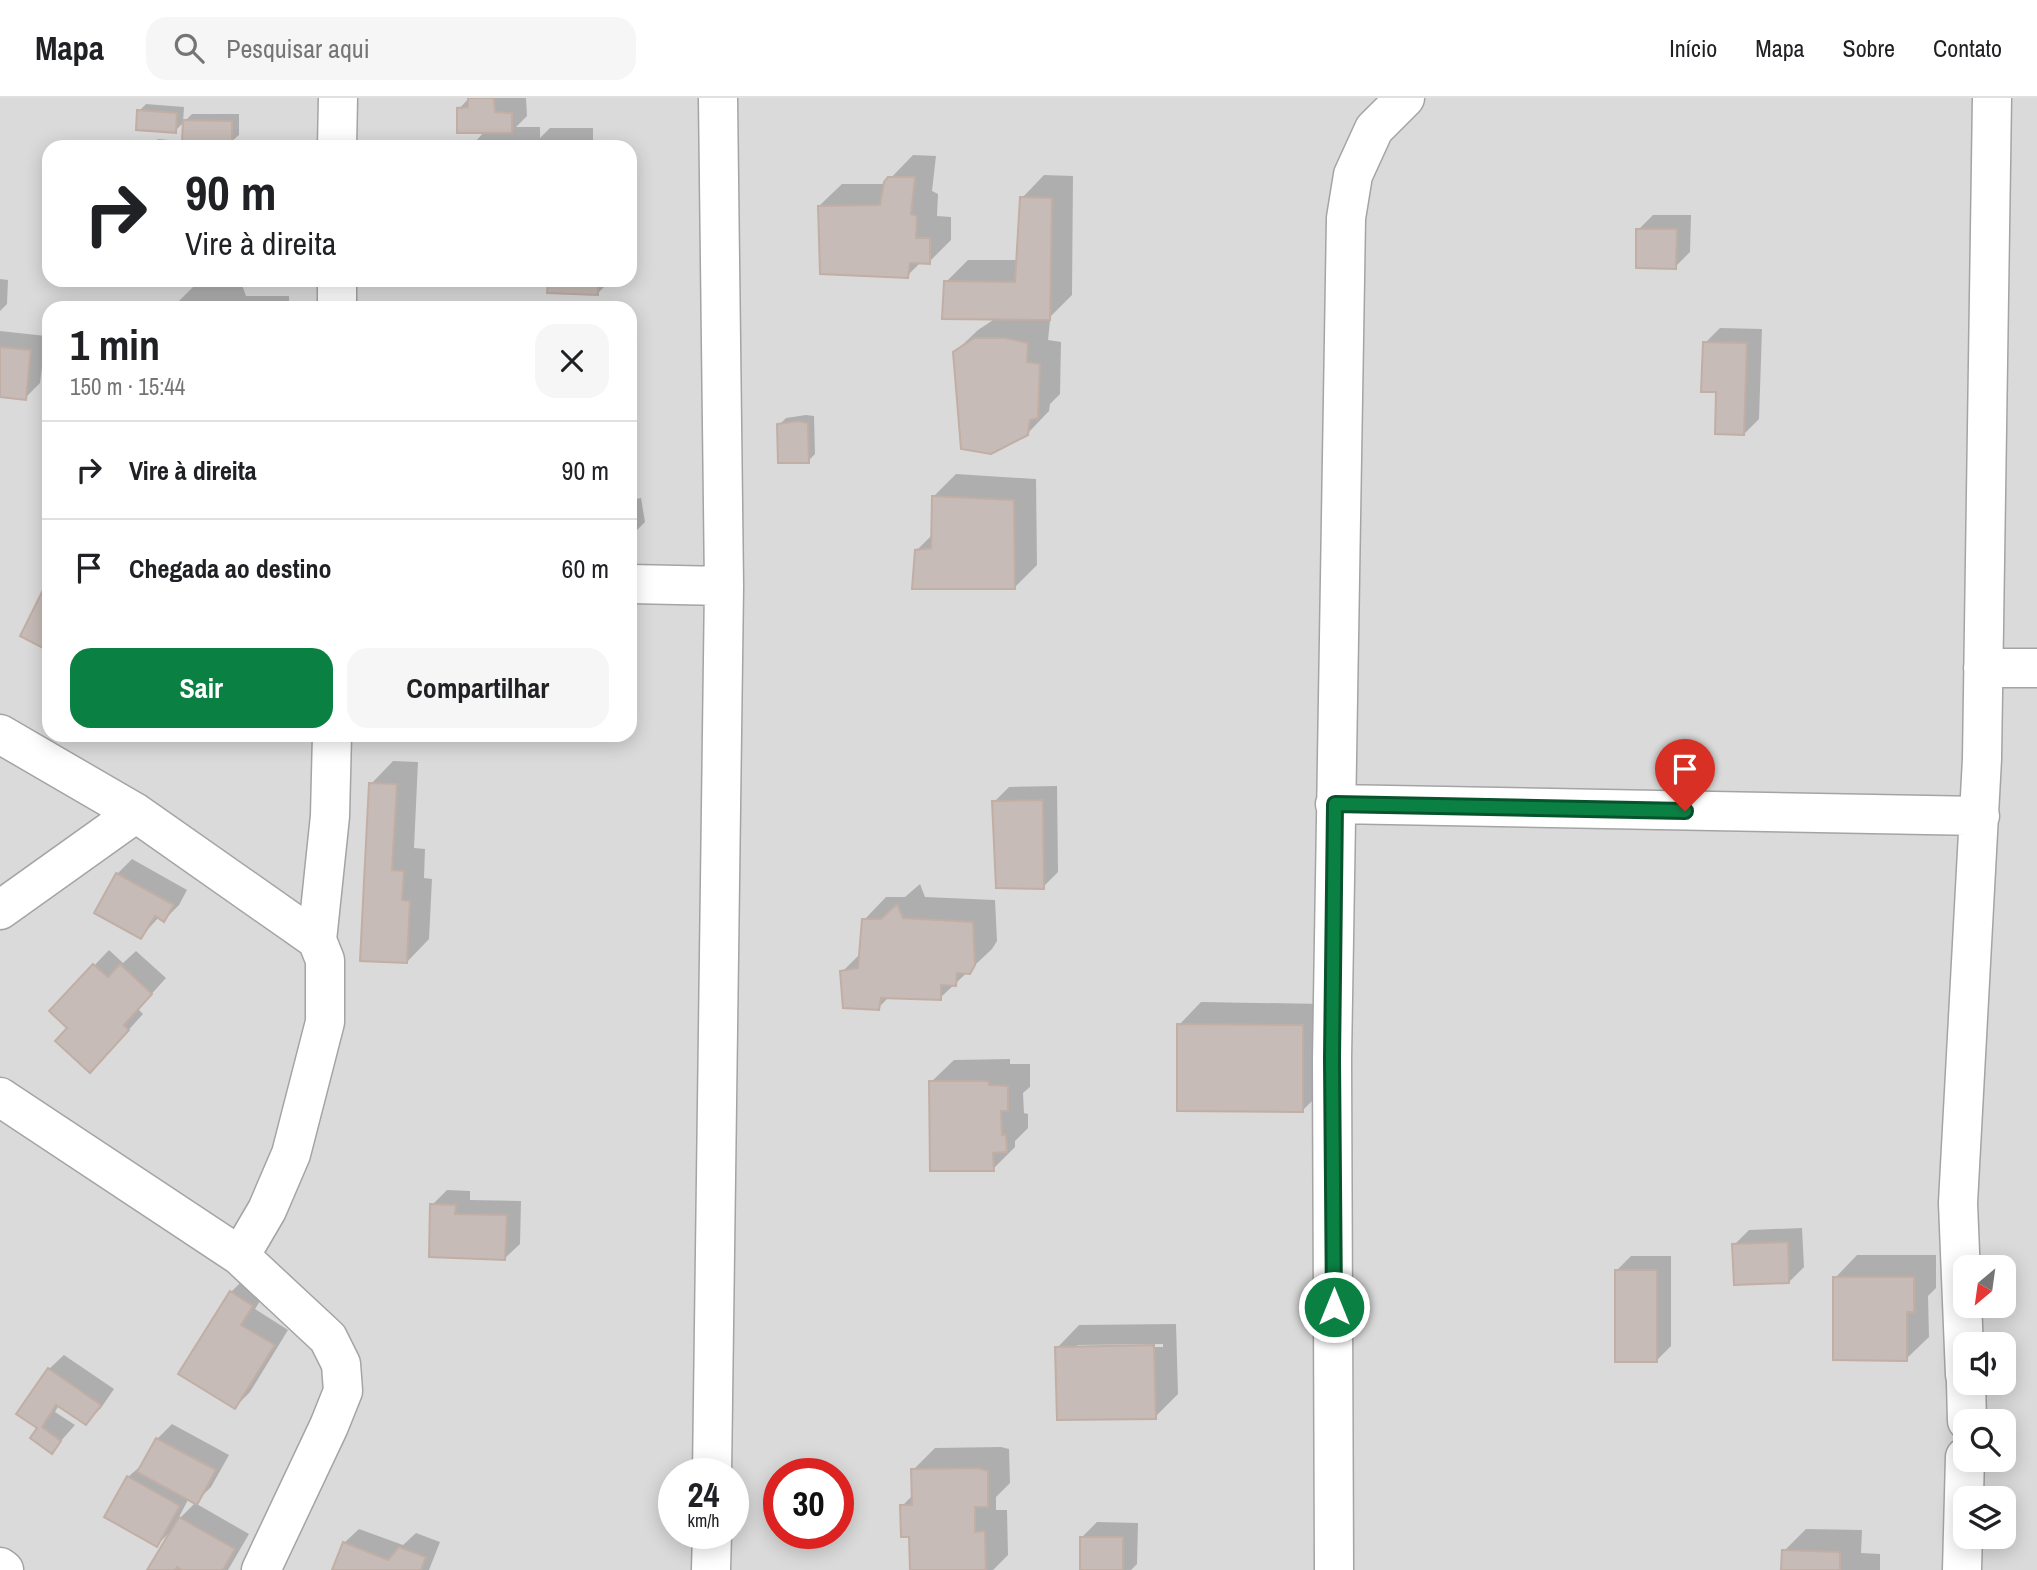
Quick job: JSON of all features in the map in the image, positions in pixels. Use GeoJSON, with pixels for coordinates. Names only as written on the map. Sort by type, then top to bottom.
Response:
{"type":"FeatureCollection","features":[{"type":"Feature","properties":{"kind":"street"},"geometry":{"type":"LineString","coordinates":[[337,140],[338,98]]}},
{"type":"Feature","properties":{"kind":"street"},"geometry":{"type":"LineString","coordinates":[[712,1458],[724,586],[718,98]]}},
{"type":"Feature","properties":{"kind":"street"},"geometry":{"type":"LineString","coordinates":[[1334,1570],[1332,1045],[1346,218],[1368,114],[1405,98]]}},
{"type":"Feature","properties":{"kind":"street"},"geometry":{"type":"LineString","coordinates":[[1963,1332],[1958,1203],[1973,898],[1980,816],[1992,98]]}},
{"type":"Feature","properties":{"kind":"street"},"geometry":{"type":"LineString","coordinates":[[637,584],[724,586]]}},
{"type":"Feature","properties":{"kind":"street"},"geometry":{"type":"LineString","coordinates":[[1983,668],[2037,668]]}},
{"type":"Feature","properties":{"kind":"street"},"geometry":{"type":"LineString","coordinates":[[0,734],[136,813],[317,940]]}},
{"type":"Feature","properties":{"kind":"street"},"geometry":{"type":"LineString","coordinates":[[240,1256],[267,1210],[291,1154],[325,1023],[324,960],[317,940],[330,816],[332,742]]}},
{"type":"Feature","properties":{"kind":"street"},"geometry":{"type":"LineString","coordinates":[[1335,804],[1980,816]]}},
{"type":"Feature","properties":{"kind":"street"},"geometry":{"type":"LineString","coordinates":[[0,910],[136,813]]}},
{"type":"Feature","properties":{"kind":"street"},"geometry":{"type":"LineString","coordinates":[[0,1097],[240,1256],[328,1338],[341,1364],[343,1391],[261,1570]]}},
{"type":"Feature","properties":{"kind":"street"},"geometry":{"type":"LineString","coordinates":[[1962,1570],[1965,1472]]}},
{"type":"Feature","properties":{"kind":"street"},"geometry":{"type":"LineString","coordinates":[[711,1570],[712,1549]]}},
{"type":"Feature","properties":{"kind":"shaded area"},"geometry":{"type":"Polygon","coordinates":[[[0,98],[2037,98],[2037,1570],[0,1570],[0,98]]]}},
{"type":"Feature","properties":{"kind":"building"},"geometry":{"type":"Polygon","coordinates":[[[468,98],[494,98],[495,112],[512,113],[512,133],[457,133],[457,108],[468,107],[468,98]]]}},
{"type":"Feature","properties":{"kind":"building"},"geometry":{"type":"Polygon","coordinates":[[[137,110],[177,113],[176,133],[136,130],[137,110]]]}},
{"type":"Feature","properties":{"kind":"building"},"geometry":{"type":"Polygon","coordinates":[[[183,120],[232,121],[232,140],[182,140],[183,120]]]}},
{"type":"Feature","properties":{"kind":"building"},"geometry":{"type":"Polygon","coordinates":[[[888,177],[915,177],[911,214],[917,216],[916,238],[930,238],[930,264],[910,263],[908,278],[820,274],[818,206],[880,205],[884,182],[888,177]]]}},
{"type":"Feature","properties":{"kind":"building"},"geometry":{"type":"Polygon","coordinates":[[[1020,197],[1052,198],[1050,320],[942,319],[944,281],[1015,282],[1020,197]]]}},
{"type":"Feature","properties":{"kind":"building"},"geometry":{"type":"Polygon","coordinates":[[[1636,229],[1677,229],[1676,269],[1636,268],[1636,229]]]}},
{"type":"Feature","properties":{"kind":"building"},"geometry":{"type":"Polygon","coordinates":[[[547,287],[598,287],[598,295],[547,293],[547,287]]]}},
{"type":"Feature","properties":{"kind":"building"},"geometry":{"type":"Polygon","coordinates":[[[974,338],[1005,338],[1028,343],[1027,362],[1040,364],[1038,418],[1030,420],[1028,435],[991,454],[961,449],[953,352],[974,338]]]}},
{"type":"Feature","properties":{"kind":"building"},"geometry":{"type":"Polygon","coordinates":[[[1703,342],[1747,343],[1744,435],[1715,434],[1716,392],[1701,392],[1703,342]]]}},
{"type":"Feature","properties":{"kind":"building"},"geometry":{"type":"Polygon","coordinates":[[[0,347],[31,350],[26,400],[0,397],[0,347]]]}},
{"type":"Feature","properties":{"kind":"building"},"geometry":{"type":"Polygon","coordinates":[[[798,421],[808,423],[809,463],[778,463],[777,424],[798,421]]]}},
{"type":"Feature","properties":{"kind":"building"},"geometry":{"type":"Polygon","coordinates":[[[932,496],[1014,500],[1015,589],[912,589],[915,550],[931,548],[932,496]]]}},
{"type":"Feature","properties":{"kind":"building"},"geometry":{"type":"Polygon","coordinates":[[[42,592],[42,647],[20,636],[42,592]]]}},
{"type":"Feature","properties":{"kind":"building"},"geometry":{"type":"Polygon","coordinates":[[[369,783],[397,784],[392,870],[404,871],[402,900],[410,901],[407,963],[360,961],[369,783]]]}},
{"type":"Feature","properties":{"kind":"building"},"geometry":{"type":"Polygon","coordinates":[[[1043,800],[1044,889],[996,888],[992,801],[1043,800]]]}},
{"type":"Feature","properties":{"kind":"building"},"geometry":{"type":"Polygon","coordinates":[[[116,873],[174,905],[164,922],[155,916],[141,939],[94,913],[116,873]]]}},
{"type":"Feature","properties":{"kind":"building"},"geometry":{"type":"Polygon","coordinates":[[[897,904],[903,918],[973,922],[975,965],[970,974],[957,973],[956,986],[941,985],[941,1000],[881,998],[879,1010],[843,1008],[840,971],[858,968],[862,919],[881,919],[897,904]]]}},
{"type":"Feature","properties":{"kind":"building"},"geometry":{"type":"Polygon","coordinates":[[[93,964],[108,977],[120,964],[152,994],[124,1025],[129,1030],[90,1073],[55,1041],[67,1028],[49,1011],[93,964]]]}},
{"type":"Feature","properties":{"kind":"building"},"geometry":{"type":"Polygon","coordinates":[[[1177,1024],[1303,1025],[1303,1112],[1177,1111],[1177,1024]]]}},
{"type":"Feature","properties":{"kind":"building"},"geometry":{"type":"Polygon","coordinates":[[[929,1081],[988,1081],[989,1085],[1008,1086],[1008,1111],[1001,1111],[1002,1135],[1006,1135],[1007,1152],[993,1153],[994,1171],[930,1171],[929,1081]]]}},
{"type":"Feature","properties":{"kind":"building"},"geometry":{"type":"Polygon","coordinates":[[[430,1204],[456,1205],[455,1214],[507,1215],[505,1260],[429,1257],[430,1204]]]}},
{"type":"Feature","properties":{"kind":"building"},"geometry":{"type":"Polygon","coordinates":[[[1788,1242],[1789,1283],[1734,1285],[1732,1244],[1788,1242]]]}},
{"type":"Feature","properties":{"kind":"building"},"geometry":{"type":"Polygon","coordinates":[[[1615,1270],[1657,1270],[1657,1362],[1615,1362],[1615,1270]]]}},
{"type":"Feature","properties":{"kind":"building"},"geometry":{"type":"Polygon","coordinates":[[[1833,1277],[1914,1277],[1914,1312],[1907,1312],[1907,1361],[1833,1360],[1833,1277]]]}},
{"type":"Feature","properties":{"kind":"building"},"geometry":{"type":"Polygon","coordinates":[[[230,1291],[253,1306],[241,1325],[275,1345],[235,1409],[178,1374],[230,1291]]]}},
{"type":"Feature","properties":{"kind":"building"},"geometry":{"type":"Polygon","coordinates":[[[1154,1345],[1156,1419],[1057,1420],[1055,1347],[1154,1345]]]}},
{"type":"Feature","properties":{"kind":"building"},"geometry":{"type":"Polygon","coordinates":[[[48,1368],[101,1405],[86,1425],[56,1405],[42,1427],[61,1441],[52,1454],[30,1438],[37,1428],[16,1414],[48,1368]]]}},
{"type":"Feature","properties":{"kind":"building"},"geometry":{"type":"Polygon","coordinates":[[[156,1438],[216,1470],[197,1505],[137,1472],[156,1438]]]}},
{"type":"Feature","properties":{"kind":"building"},"geometry":{"type":"Polygon","coordinates":[[[978,1468],[988,1471],[988,1507],[975,1507],[975,1532],[985,1531],[986,1570],[910,1570],[909,1537],[901,1537],[900,1505],[912,1505],[911,1469],[978,1468]]]}},
{"type":"Feature","properties":{"kind":"building"},"geometry":{"type":"Polygon","coordinates":[[[127,1476],[180,1506],[157,1547],[104,1517],[127,1476]]]}},
{"type":"Feature","properties":{"kind":"building"},"geometry":{"type":"Polygon","coordinates":[[[179,1517],[235,1549],[223,1570],[182,1570],[177,1567],[175,1570],[147,1570],[179,1517]]]}},
{"type":"Feature","properties":{"kind":"building"},"geometry":{"type":"Polygon","coordinates":[[[1080,1537],[1123,1537],[1123,1570],[1080,1570],[1080,1537]]]}},
{"type":"Feature","properties":{"kind":"building"},"geometry":{"type":"Polygon","coordinates":[[[343,1542],[388,1560],[399,1547],[426,1557],[421,1570],[332,1570],[343,1542]]]}},
{"type":"Feature","properties":{"kind":"building"},"geometry":{"type":"Polygon","coordinates":[[[1782,1550],[1840,1552],[1840,1570],[1781,1570],[1782,1550]]]}},
{"type":"Feature","properties":{"kind":"route"},"geometry":{"type":"LineString","coordinates":[[1334,1307],[1332,1059],[1335,804],[1685,811]]}}]}
